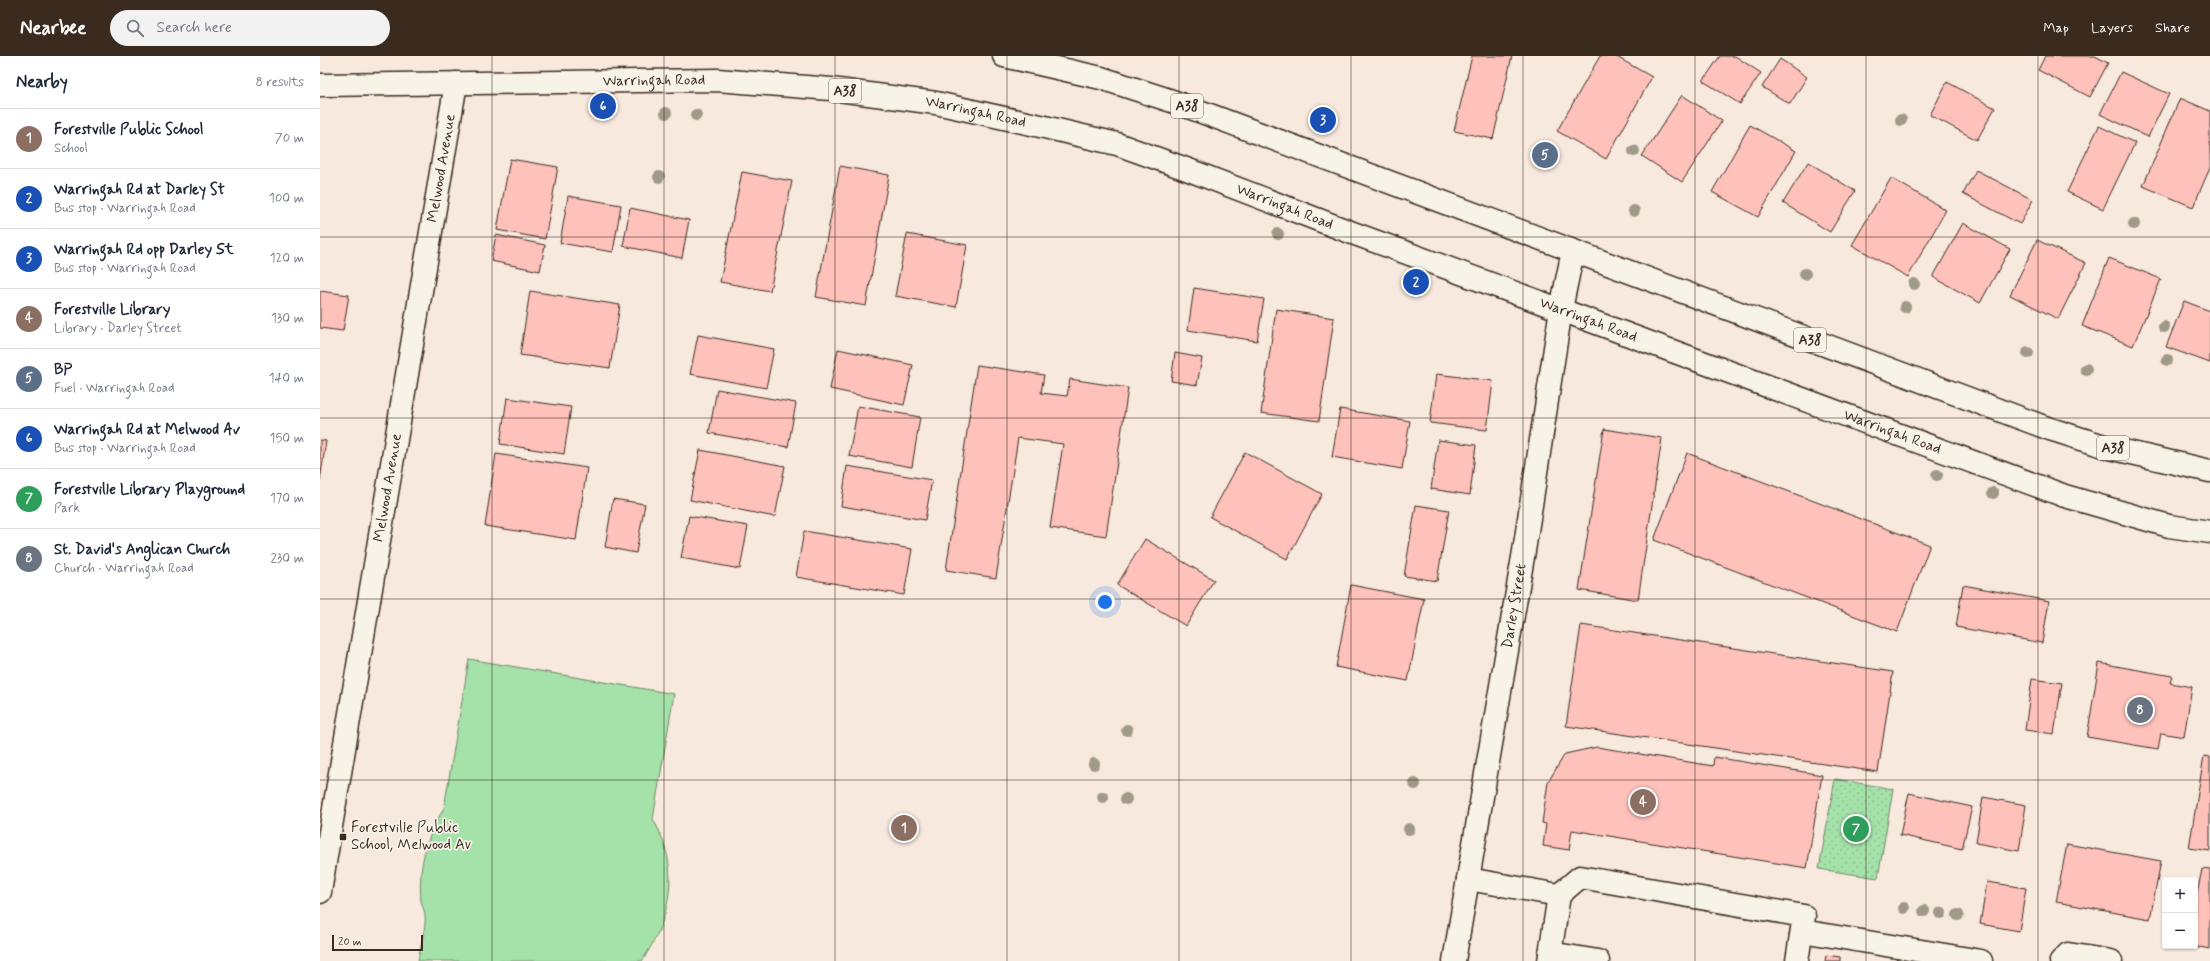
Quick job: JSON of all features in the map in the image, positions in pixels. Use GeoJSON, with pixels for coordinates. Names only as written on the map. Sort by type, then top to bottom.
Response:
{"type":"FeatureCollection","features":[{"type":"Feature","properties":{"kind":"main road","name":"A38"},"geometry":{"type":"LineString","coordinates":[[1004,56],[1101,78],[1175,102],[2047,428],[2110,448],[2210,470]]}},
{"type":"Feature","properties":{"kind":"main road","name":"Warringah Road"},"geometry":{"type":"LineString","coordinates":[[320,85],[717,80],[831,89],[936,103],[1118,144],[2065,496],[2169,526],[2210,532]]}},
{"type":"Feature","properties":{"kind":"main road","name":"Melwood Avenue"},"geometry":{"type":"LineString","coordinates":[[320,892],[324,843],[456,83]]}},
{"type":"Feature","properties":{"kind":"main road","name":"Darley Street"},"geometry":{"type":"LineString","coordinates":[[1454,961],[1524,551],[1561,309],[1573,251]]}},
{"type":"Feature","properties":{"kind":"main road"},"geometry":{"type":"LineString","coordinates":[[1598,961],[1549,957],[1559,895],[1580,878],[1804,916],[1797,961]]}},
{"type":"Feature","properties":{"kind":"main road"},"geometry":{"type":"LineString","coordinates":[[1468,879],[1559,895]]}},
{"type":"Feature","properties":{"kind":"main road"},"geometry":{"type":"LineString","coordinates":[[1802,931],[1980,961]]}},
{"type":"Feature","properties":{"kind":"main road"},"geometry":{"type":"LineString","coordinates":[[2061,961],[2068,954],[2111,961]]}},
{"type":"Feature","properties":{"kind":"green space"},"geometry":{"type":"Polygon","coordinates":[[[469,659],[674,694],[653,819],[662,837],[667,856],[670,874],[669,892],[666,909],[660,927],[642,961],[418,961],[425,921],[425,912],[421,901],[420,888],[422,864],[432,830],[444,808],[469,659]]]}},
{"type":"Feature","properties":{"kind":"green space"},"geometry":{"type":"Polygon","coordinates":[[[1835,779],[1893,789],[1878,878],[1819,869],[1835,779]]]}},
{"type":"Feature","properties":{"kind":"building"},"geometry":{"type":"Polygon","coordinates":[[[1472,56],[1512,56],[1493,139],[1454,131],[1472,56]]]}},
{"type":"Feature","properties":{"kind":"building"},"geometry":{"type":"Polygon","coordinates":[[[1600,56],[1615,56],[1652,77],[1606,159],[1557,131],[1600,56]]]}},
{"type":"Feature","properties":{"kind":"building"},"geometry":{"type":"Polygon","coordinates":[[[1720,56],[1735,56],[1761,73],[1740,104],[1703,81],[1720,56]]]}},
{"type":"Feature","properties":{"kind":"building"},"geometry":{"type":"Polygon","coordinates":[[[2045,56],[2095,56],[2108,63],[2090,97],[2038,70],[2045,56]]]}},
{"type":"Feature","properties":{"kind":"building"},"geometry":{"type":"Polygon","coordinates":[[[1780,59],[1807,77],[1790,104],[1762,87],[1780,59]]]}},
{"type":"Feature","properties":{"kind":"building"},"geometry":{"type":"Polygon","coordinates":[[[2121,72],[2169,94],[2148,137],[2100,114],[2121,72]]]}},
{"type":"Feature","properties":{"kind":"building"},"geometry":{"type":"Polygon","coordinates":[[[1947,82],[1995,108],[1977,140],[1930,115],[1947,82]]]}},
{"type":"Feature","properties":{"kind":"building"},"geometry":{"type":"Polygon","coordinates":[[[1682,95],[1722,121],[1682,182],[1642,156],[1682,95]]]}},
{"type":"Feature","properties":{"kind":"building"},"geometry":{"type":"Polygon","coordinates":[[[2180,98],[2210,111],[2210,168],[2193,207],[2143,186],[2180,98]]]}},
{"type":"Feature","properties":{"kind":"building"},"geometry":{"type":"Polygon","coordinates":[[[1750,125],[1796,151],[1758,217],[1712,192],[1750,125]]]}},
{"type":"Feature","properties":{"kind":"building"},"geometry":{"type":"Polygon","coordinates":[[[2099,126],[2135,143],[2103,209],[2067,192],[2099,126]]]}},
{"type":"Feature","properties":{"kind":"building"},"geometry":{"type":"Polygon","coordinates":[[[510,159],[558,167],[545,239],[497,230],[510,159]]]}},
{"type":"Feature","properties":{"kind":"building"},"geometry":{"type":"Polygon","coordinates":[[[1808,162],[1855,191],[1830,232],[1783,203],[1808,162]]]}},
{"type":"Feature","properties":{"kind":"building"},"geometry":{"type":"Polygon","coordinates":[[[840,166],[889,175],[866,306],[816,297],[840,166]]]}},
{"type":"Feature","properties":{"kind":"building"},"geometry":{"type":"Polygon","coordinates":[[[1976,170],[2033,200],[2020,224],[1963,194],[1976,170]]]}},
{"type":"Feature","properties":{"kind":"building"},"geometry":{"type":"Polygon","coordinates":[[[742,172],[792,181],[770,291],[720,282],[742,172]]]}},
{"type":"Feature","properties":{"kind":"building"},"geometry":{"type":"Polygon","coordinates":[[[1891,178],[1946,210],[1908,277],[1852,245],[1891,178]]]}},
{"type":"Feature","properties":{"kind":"building"},"geometry":{"type":"Polygon","coordinates":[[[568,196],[621,205],[613,252],[560,243],[568,196]]]}},
{"type":"Feature","properties":{"kind":"building"},"geometry":{"type":"Polygon","coordinates":[[[630,208],[689,220],[682,258],[623,246],[630,208]]]}},
{"type":"Feature","properties":{"kind":"building"},"geometry":{"type":"Polygon","coordinates":[[[1963,223],[2010,249],[1980,303],[1933,277],[1963,223]]]}},
{"type":"Feature","properties":{"kind":"building"},"geometry":{"type":"Polygon","coordinates":[[[907,234],[967,245],[956,307],[895,296],[907,234]]]}},
{"type":"Feature","properties":{"kind":"building"},"geometry":{"type":"Polygon","coordinates":[[[496,235],[545,245],[540,271],[491,261],[496,235]]]}},
{"type":"Feature","properties":{"kind":"building"},"geometry":{"type":"Polygon","coordinates":[[[2037,240],[2086,263],[2058,319],[2010,295],[2037,240]]]}},
{"type":"Feature","properties":{"kind":"building"},"geometry":{"type":"Polygon","coordinates":[[[2109,258],[2161,279],[2133,346],[2082,326],[2109,258]]]}},
{"type":"Feature","properties":{"kind":"building"},"geometry":{"type":"Polygon","coordinates":[[[1194,288],[1264,299],[1257,341],[1188,330],[1194,288]]]}},
{"type":"Feature","properties":{"kind":"building"},"geometry":{"type":"Polygon","coordinates":[[[320,291],[349,295],[343,331],[320,328],[320,291]]]}},
{"type":"Feature","properties":{"kind":"building"},"geometry":{"type":"Polygon","coordinates":[[[530,291],[620,305],[610,368],[520,355],[530,291]]]}},
{"type":"Feature","properties":{"kind":"building"},"geometry":{"type":"Polygon","coordinates":[[[2184,301],[2210,311],[2210,363],[2166,347],[2184,301]]]}},
{"type":"Feature","properties":{"kind":"building"},"geometry":{"type":"Polygon","coordinates":[[[1276,309],[1334,318],[1319,421],[1261,413],[1276,309]]]}},
{"type":"Feature","properties":{"kind":"building"},"geometry":{"type":"Polygon","coordinates":[[[698,335],[774,349],[766,388],[690,374],[698,335]]]}},
{"type":"Feature","properties":{"kind":"building"},"geometry":{"type":"Polygon","coordinates":[[[838,349],[913,365],[904,405],[830,389],[838,349]]]}},
{"type":"Feature","properties":{"kind":"building"},"geometry":{"type":"Polygon","coordinates":[[[1175,353],[1202,358],[1197,385],[1171,381],[1175,353]]]}},
{"type":"Feature","properties":{"kind":"building"},"geometry":{"type":"Polygon","coordinates":[[[977,365],[1044,375],[1041,393],[1067,396],[1070,379],[1128,388],[1106,536],[1050,528],[1063,444],[1018,438],[996,578],[946,570],[977,365]]]}},
{"type":"Feature","properties":{"kind":"building"},"geometry":{"type":"Polygon","coordinates":[[[1436,374],[1493,381],[1487,430],[1430,423],[1436,374]]]}},
{"type":"Feature","properties":{"kind":"building"},"geometry":{"type":"Polygon","coordinates":[[[717,389],[796,403],[788,447],[709,433],[717,389]]]}},
{"type":"Feature","properties":{"kind":"building"},"geometry":{"type":"Polygon","coordinates":[[[507,398],[571,407],[564,454],[500,444],[507,398]]]}},
{"type":"Feature","properties":{"kind":"building"},"geometry":{"type":"Polygon","coordinates":[[[858,406],[920,417],[912,467],[849,456],[858,406]]]}},
{"type":"Feature","properties":{"kind":"building"},"geometry":{"type":"Polygon","coordinates":[[[1340,409],[1410,421],[1402,469],[1332,457],[1340,409]]]}},
{"type":"Feature","properties":{"kind":"building"},"geometry":{"type":"Polygon","coordinates":[[[1604,429],[1662,438],[1638,600],[1579,590],[1604,429]]]}},
{"type":"Feature","properties":{"kind":"building"},"geometry":{"type":"Polygon","coordinates":[[[320,440],[326,441],[320,481],[320,440]]]}},
{"type":"Feature","properties":{"kind":"building"},"geometry":{"type":"Polygon","coordinates":[[[1438,440],[1476,445],[1470,495],[1431,489],[1438,440]]]}},
{"type":"Feature","properties":{"kind":"building"},"geometry":{"type":"Polygon","coordinates":[[[700,450],[785,466],[775,517],[690,500],[700,450]]]}},
{"type":"Feature","properties":{"kind":"building"},"geometry":{"type":"Polygon","coordinates":[[[1245,452],[1322,494],[1287,559],[1210,517],[1245,452]]]}},
{"type":"Feature","properties":{"kind":"building"},"geometry":{"type":"Polygon","coordinates":[[[1687,453],[1930,545],[1897,632],[1654,540],[1687,453]]]}},
{"type":"Feature","properties":{"kind":"building"},"geometry":{"type":"Polygon","coordinates":[[[496,454],[587,468],[576,540],[485,526],[496,454]]]}},
{"type":"Feature","properties":{"kind":"building"},"geometry":{"type":"Polygon","coordinates":[[[847,466],[932,480],[925,520],[841,506],[847,466]]]}},
{"type":"Feature","properties":{"kind":"building"},"geometry":{"type":"Polygon","coordinates":[[[613,499],[645,504],[636,553],[605,547],[613,499]]]}},
{"type":"Feature","properties":{"kind":"building"},"geometry":{"type":"Polygon","coordinates":[[[1416,505],[1449,510],[1437,581],[1404,576],[1416,505]]]}},
{"type":"Feature","properties":{"kind":"building"},"geometry":{"type":"Polygon","coordinates":[[[689,516],[748,526],[740,569],[681,558],[689,516]]]}},
{"type":"Feature","properties":{"kind":"building"},"geometry":{"type":"Polygon","coordinates":[[[804,531],[912,549],[904,595],[796,577],[804,531]]]}},
{"type":"Feature","properties":{"kind":"building"},"geometry":{"type":"Polygon","coordinates":[[[1145,539],[1214,580],[1186,626],[1117,585],[1145,539]]]}},
{"type":"Feature","properties":{"kind":"building"},"geometry":{"type":"Polygon","coordinates":[[[1351,585],[1424,599],[1408,681],[1336,667],[1351,585]]]}},
{"type":"Feature","properties":{"kind":"building"},"geometry":{"type":"Polygon","coordinates":[[[1963,585],[2049,601],[2042,643],[1956,627],[1963,585]]]}},
{"type":"Feature","properties":{"kind":"building"},"geometry":{"type":"Polygon","coordinates":[[[1581,625],[1893,672],[1878,772],[1566,726],[1581,625]]]}},
{"type":"Feature","properties":{"kind":"building"},"geometry":{"type":"Polygon","coordinates":[[[2099,663],[2172,676],[2170,683],[2192,687],[2184,737],[2161,733],[2158,749],[2087,737],[2099,663]]]}},
{"type":"Feature","properties":{"kind":"building"},"geometry":{"type":"Polygon","coordinates":[[[2032,679],[2062,683],[2054,734],[2025,730],[2032,679]]]}},
{"type":"Feature","properties":{"kind":"building"},"geometry":{"type":"Polygon","coordinates":[[[1597,747],[1713,766],[1714,757],[1822,775],[1807,868],[1572,830],[1569,850],[1543,846],[1546,824],[1542,823],[1548,782],[1565,754],[1597,747]]]}},
{"type":"Feature","properties":{"kind":"building"},"geometry":{"type":"Polygon","coordinates":[[[2204,756],[2210,757],[2210,851],[2189,848],[2204,756]]]}},
{"type":"Feature","properties":{"kind":"building"},"geometry":{"type":"Polygon","coordinates":[[[1909,793],[1972,807],[1962,849],[1900,835],[1909,793]]]}},
{"type":"Feature","properties":{"kind":"building"},"geometry":{"type":"Polygon","coordinates":[[[1983,797],[2026,805],[2019,851],[1976,843],[1983,797]]]}},
{"type":"Feature","properties":{"kind":"building"},"geometry":{"type":"Polygon","coordinates":[[[2067,844],[2161,861],[2150,919],[2056,902],[2067,844]]]}},
{"type":"Feature","properties":{"kind":"building"},"geometry":{"type":"Polygon","coordinates":[[[2202,869],[2210,870],[2210,949],[2198,947],[2198,889],[2202,869]]]}},
{"type":"Feature","properties":{"kind":"building"},"geometry":{"type":"Polygon","coordinates":[[[1987,882],[2026,888],[2019,931],[1980,924],[1987,882]]]}},
{"type":"Feature","properties":{"kind":"building"},"geometry":{"type":"Polygon","coordinates":[[[1826,955],[1840,957],[1840,961],[1825,961],[1826,955]]]}},
{"type":"Feature","properties":{"kind":"place","name":"Warringah Rd at Melwood Av"},"geometry":{"type":"Point","coordinates":[603,106]}},
{"type":"Feature","properties":{"kind":"place","name":"Warringah Rd opp Darley St"},"geometry":{"type":"Point","coordinates":[1323,120]}},
{"type":"Feature","properties":{"kind":"place","name":"BP"},"geometry":{"type":"Point","coordinates":[1545,155]}},
{"type":"Feature","properties":{"kind":"place","name":"Warringah Rd at Darley St"},"geometry":{"type":"Point","coordinates":[1416,282]}},
{"type":"Feature","properties":{"kind":"place","name":"St. David's Anglican Church"},"geometry":{"type":"Point","coordinates":[2140,710]}},
{"type":"Feature","properties":{"kind":"place","name":"Forestville Library"},"geometry":{"type":"Point","coordinates":[1643,802]}},
{"type":"Feature","properties":{"kind":"place","name":"Forestville Public School"},"geometry":{"type":"Point","coordinates":[904,828]}},
{"type":"Feature","properties":{"kind":"place","name":"Forestville Library Playground"},"geometry":{"type":"Point","coordinates":[1856,829]}},
{"type":"Feature","properties":{"kind":"place","name":"Forestville Public School, Melwood Av"},"geometry":{"type":"Point","coordinates":[343,837]}}]}
